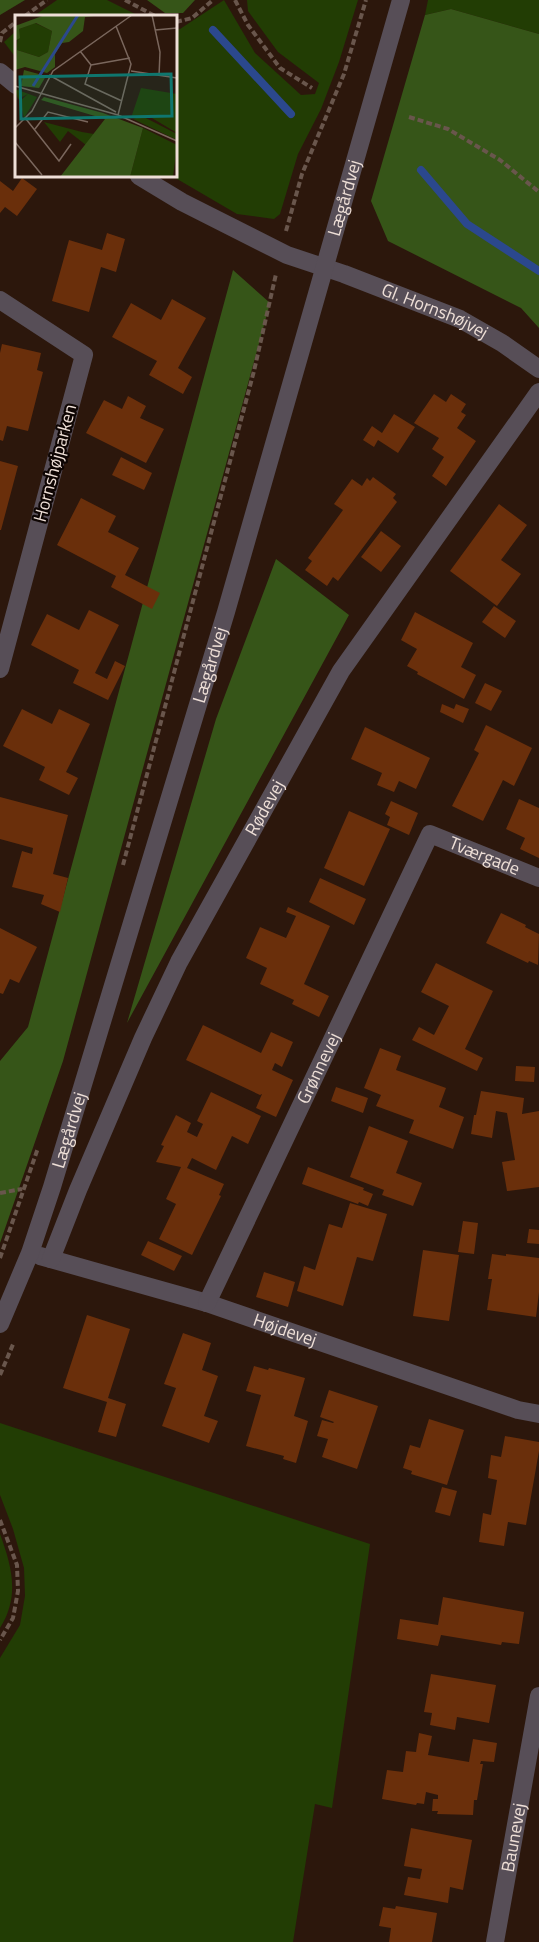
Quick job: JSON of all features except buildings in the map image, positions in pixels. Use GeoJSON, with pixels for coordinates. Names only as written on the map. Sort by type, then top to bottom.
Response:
{"type":"FeatureCollection","features":[{"type":"Feature","properties":{"kind":"street","name":"Lægårdvej"},"geometry":{"type":"LineString","coordinates":[[0,1324],[30,1253],[223,623],[401,0]]}},
{"type":"Feature","properties":{"kind":"street"},"geometry":{"type":"LineString","coordinates":[[0,72],[15,84]]}},
{"type":"Feature","properties":{"kind":"street"},"geometry":{"type":"LineString","coordinates":[[141,177],[182,202],[281,252],[323,267]]}},
{"type":"Feature","properties":{"kind":"street","name":"Gl. Hornshøjvej"},"geometry":{"type":"LineString","coordinates":[[323,267],[460,319],[502,343],[539,369]]}},
{"type":"Feature","properties":{"kind":"street","name":"Hornshøjparken"},"geometry":{"type":"LineString","coordinates":[[0,300],[84,356],[0,669]]}},
{"type":"Feature","properties":{"kind":"street","name":"Rødevej"},"geometry":{"type":"LineString","coordinates":[[51,1260],[78,1190],[143,1038],[179,962],[341,671],[539,392]]}},
{"type":"Feature","properties":{"kind":"street","name":"Tværgade"},"geometry":{"type":"LineString","coordinates":[[429,834],[539,878]]}},
{"type":"Feature","properties":{"kind":"street","name":"Grønnevej"},"geometry":{"type":"LineString","coordinates":[[207,1303],[429,834]]}},
{"type":"Feature","properties":{"kind":"street","name":"Højdevej"},"geometry":{"type":"LineString","coordinates":[[30,1253],[207,1303],[518,1410],[539,1414]]}},
{"type":"Feature","properties":{"kind":"street","name":"Baunevej"},"geometry":{"type":"LineString","coordinates":[[495,1942],[531,1785],[539,1696]]}},
{"type":"Feature","properties":{"kind":"path"},"geometry":{"type":"LineString","coordinates":[[26,15],[47,0]]}},
{"type":"Feature","properties":{"kind":"path"},"geometry":{"type":"LineString","coordinates":[[125,0],[153,15]]}},
{"type":"Feature","properties":{"kind":"path"},"geometry":{"type":"LineString","coordinates":[[177,22],[192,18],[213,0]]}},
{"type":"Feature","properties":{"kind":"path"},"geometry":{"type":"LineString","coordinates":[[235,0],[248,25],[280,68],[312,88]]}},
{"type":"Feature","properties":{"kind":"path"},"geometry":{"type":"LineString","coordinates":[[122,869],[251,383],[281,252],[302,174],[344,74],[366,0]]}},
{"type":"Feature","properties":{"kind":"path"},"geometry":{"type":"LineString","coordinates":[[0,42],[2,33],[15,23]]}},
{"type":"Feature","properties":{"kind":"path"},"geometry":{"type":"LineString","coordinates":[[409,117],[448,129],[500,160],[539,192]]}},
{"type":"Feature","properties":{"kind":"path"},"geometry":{"type":"LineString","coordinates":[[0,1258],[41,1139]]}},
{"type":"Feature","properties":{"kind":"path"},"geometry":{"type":"LineString","coordinates":[[0,1193],[22,1189]]}},
{"type":"Feature","properties":{"kind":"path"},"geometry":{"type":"LineString","coordinates":[[0,1520],[17,1565],[18,1591],[13,1618],[0,1640]]}},
{"type":"Feature","properties":{"kind":"green space"},"geometry":{"type":"Polygon","coordinates":[[[0,0],[25,0],[0,15],[0,0]]]}},
{"type":"Feature","properties":{"kind":"green space"},"geometry":{"type":"Polygon","coordinates":[[[57,0],[107,0],[137,15],[35,15],[57,0]]]}},
{"type":"Feature","properties":{"kind":"green space"},"geometry":{"type":"Polygon","coordinates":[[[147,0],[195,0],[183,13],[165,13],[147,0]]]}},
{"type":"Feature","properties":{"kind":"green space"},"geometry":{"type":"Polygon","coordinates":[[[224,0],[255,53],[301,95],[315,94],[319,83],[278,52],[248,11],[247,0],[358,0],[339,62],[321,109],[298,154],[280,214],[274,219],[237,214],[174,177],[177,177],[177,30],[224,0]]]}},
{"type":"Feature","properties":{"kind":"green space"},"geometry":{"type":"Polygon","coordinates":[[[428,0],[539,0],[539,34],[451,9],[425,15],[428,0]]]}},
{"type":"Feature","properties":{"kind":"green space"},"geometry":{"type":"Polygon","coordinates":[[[451,9],[539,34],[539,328],[521,308],[388,241],[371,201],[425,15],[451,9]]]}},
{"type":"Feature","properties":{"kind":"green space"},"geometry":{"type":"Polygon","coordinates":[[[15,32],[15,57],[4,42],[15,32]]]}},
{"type":"Feature","properties":{"kind":"green space"},"geometry":{"type":"Polygon","coordinates":[[[233,270],[270,303],[63,1061],[0,1243],[0,1061],[28,1027],[233,270]]]}},
{"type":"Feature","properties":{"kind":"green space"},"geometry":{"type":"Polygon","coordinates":[[[276,559],[349,615],[127,1023],[216,719],[276,559]]]}},
{"type":"Feature","properties":{"kind":"green space"},"geometry":{"type":"Polygon","coordinates":[[[0,1423],[370,1544],[332,1808],[315,1804],[293,1942],[0,1942],[0,1658],[20,1625],[25,1596],[24,1568],[0,1495],[0,1423]]]}},
{"type":"Feature","properties":{"kind":"green space"},"geometry":{"type":"Polygon","coordinates":[[[0,1534],[11,1570],[12,1593],[0,1628],[0,1534]]]}},
{"type":"Feature","properties":{"kind":"waterway"},"geometry":{"type":"LineString","coordinates":[[213,30],[291,114]]}},
{"type":"Feature","properties":{"kind":"waterway"},"geometry":{"type":"LineString","coordinates":[[421,170],[467,224],[539,271]]}}]}
